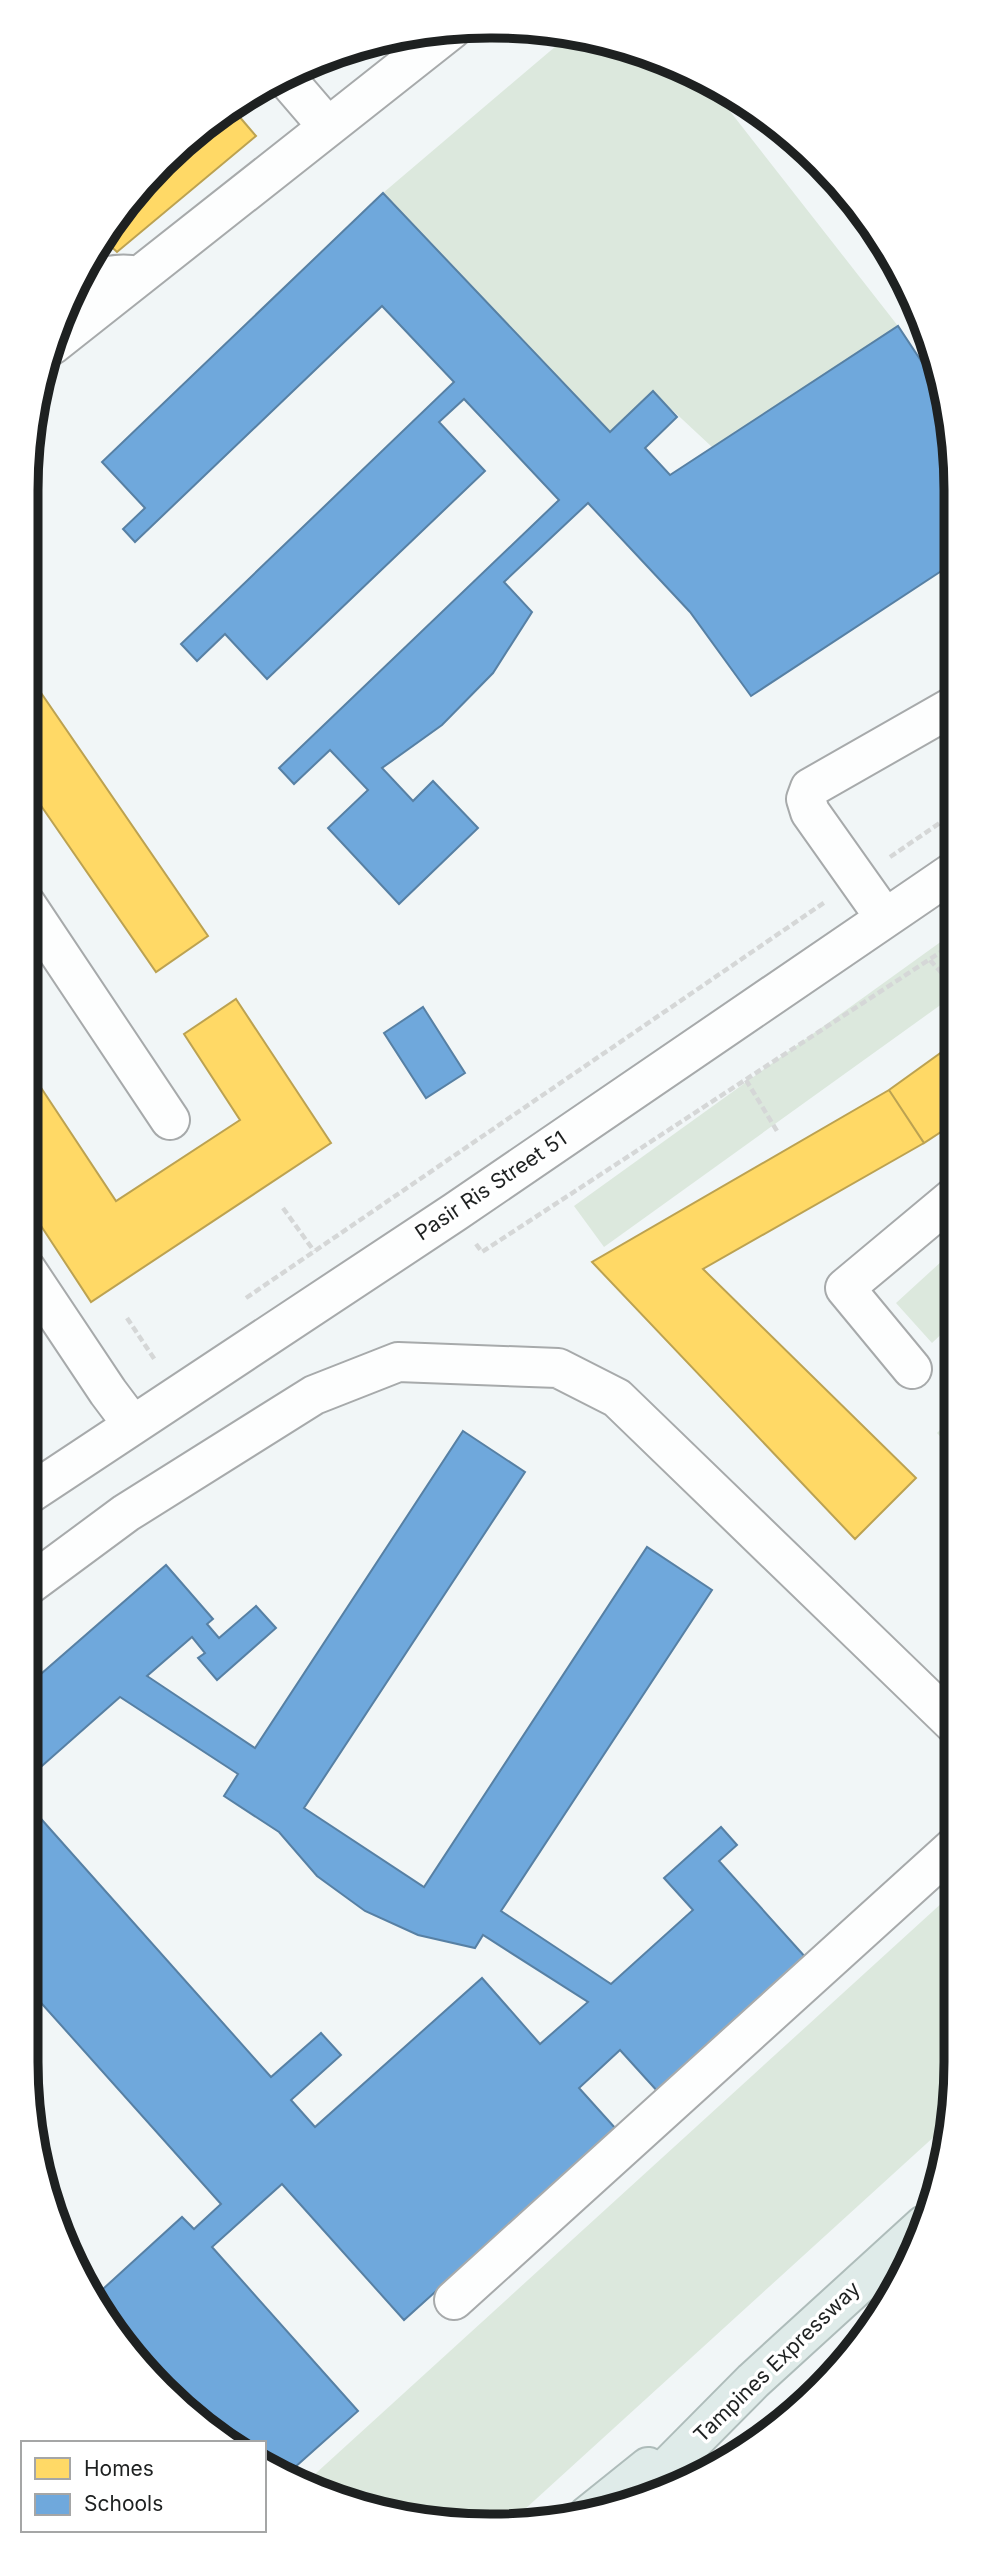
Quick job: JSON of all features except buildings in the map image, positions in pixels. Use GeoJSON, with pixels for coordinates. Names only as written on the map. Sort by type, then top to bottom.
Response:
{"type":"FeatureCollection","features":[{"type":"Feature","properties":{"kind":"highway","name":"Tampines Expressway"},"geometry":{"type":"LineString","coordinates":[[651,2485],[753,2381],[906,2241]]}},
{"type":"Feature","properties":{"kind":"highway"},"geometry":{"type":"LineString","coordinates":[[608,2499],[753,2381]]}},
{"type":"Feature","properties":{"kind":"street"},"geometry":{"type":"LineString","coordinates":[[68,332],[437,41]]}},
{"type":"Feature","properties":{"kind":"street"},"geometry":{"type":"LineString","coordinates":[[292,85],[328,127]]}},
{"type":"Feature","properties":{"kind":"street"},"geometry":{"type":"LineString","coordinates":[[91,280],[123,273],[138,276]]}},
{"type":"Feature","properties":{"kind":"street"},"geometry":{"type":"LineString","coordinates":[[885,918],[810,812],[806,799],[810,788],[944,712]]}},
{"type":"Feature","properties":{"kind":"street","name":"Pasir Ris Street 51"},"geometry":{"type":"LineString","coordinates":[[38,1488],[455,1212],[944,878]]}},
{"type":"Feature","properties":{"kind":"street"},"geometry":{"type":"LineString","coordinates":[[38,922],[170,1120]]}},
{"type":"Feature","properties":{"kind":"street"},"geometry":{"type":"LineString","coordinates":[[912,1368],[845,1288],[944,1205]]}},
{"type":"Feature","properties":{"kind":"street"},"geometry":{"type":"LineString","coordinates":[[38,1287],[132,1424]]}},
{"type":"Feature","properties":{"kind":"street"},"geometry":{"type":"LineString","coordinates":[[38,1578],[126,1513],[314,1395],[398,1362],[558,1368],[617,1398],[944,1714]]}},
{"type":"Feature","properties":{"kind":"street"},"geometry":{"type":"LineString","coordinates":[[454,2300],[944,1856]]}},
{"type":"Feature","properties":{"kind":"path"},"geometry":{"type":"LineString","coordinates":[[234,1306],[944,820]]}},
{"type":"Feature","properties":{"kind":"path"},"geometry":{"type":"LineString","coordinates":[[455,1212],[482,1252],[944,950]]}},
{"type":"Feature","properties":{"kind":"path"},"geometry":{"type":"LineString","coordinates":[[930,960],[944,976]]}},
{"type":"Feature","properties":{"kind":"path"},"geometry":{"type":"LineString","coordinates":[[746,1080],[777,1130]]}},
{"type":"Feature","properties":{"kind":"path"},"geometry":{"type":"LineString","coordinates":[[283,1208],[314,1251]]}},
{"type":"Feature","properties":{"kind":"path"},"geometry":{"type":"LineString","coordinates":[[108,1392],[155,1360],[127,1318]]}},
{"type":"Feature","properties":{"kind":"shaded area"},"geometry":{"type":"Polygon","coordinates":[[[559,44],[608,54],[664,73],[724,103],[898,326],[712,447],[653,392],[610,432],[383,193],[559,44]]]}},
{"type":"Feature","properties":{"kind":"shaded area"},"geometry":{"type":"Polygon","coordinates":[[[944,939],[944,1002],[604,1247],[574,1206],[944,939]]]}},
{"type":"Feature","properties":{"kind":"shaded area"},"geometry":{"type":"Polygon","coordinates":[[[944,1259],[944,1332],[932,1343],[896,1303],[944,1259]]]}},
{"type":"Feature","properties":{"kind":"shaded area"},"geometry":{"type":"Polygon","coordinates":[[[944,1426],[944,1440],[937,1433],[944,1426]]]}},
{"type":"Feature","properties":{"kind":"shaded area"},"geometry":{"type":"Polygon","coordinates":[[[944,1901],[944,2062],[938,2133],[520,2514],[461,2514],[403,2506],[312,2477],[944,1901]]]}}]}
